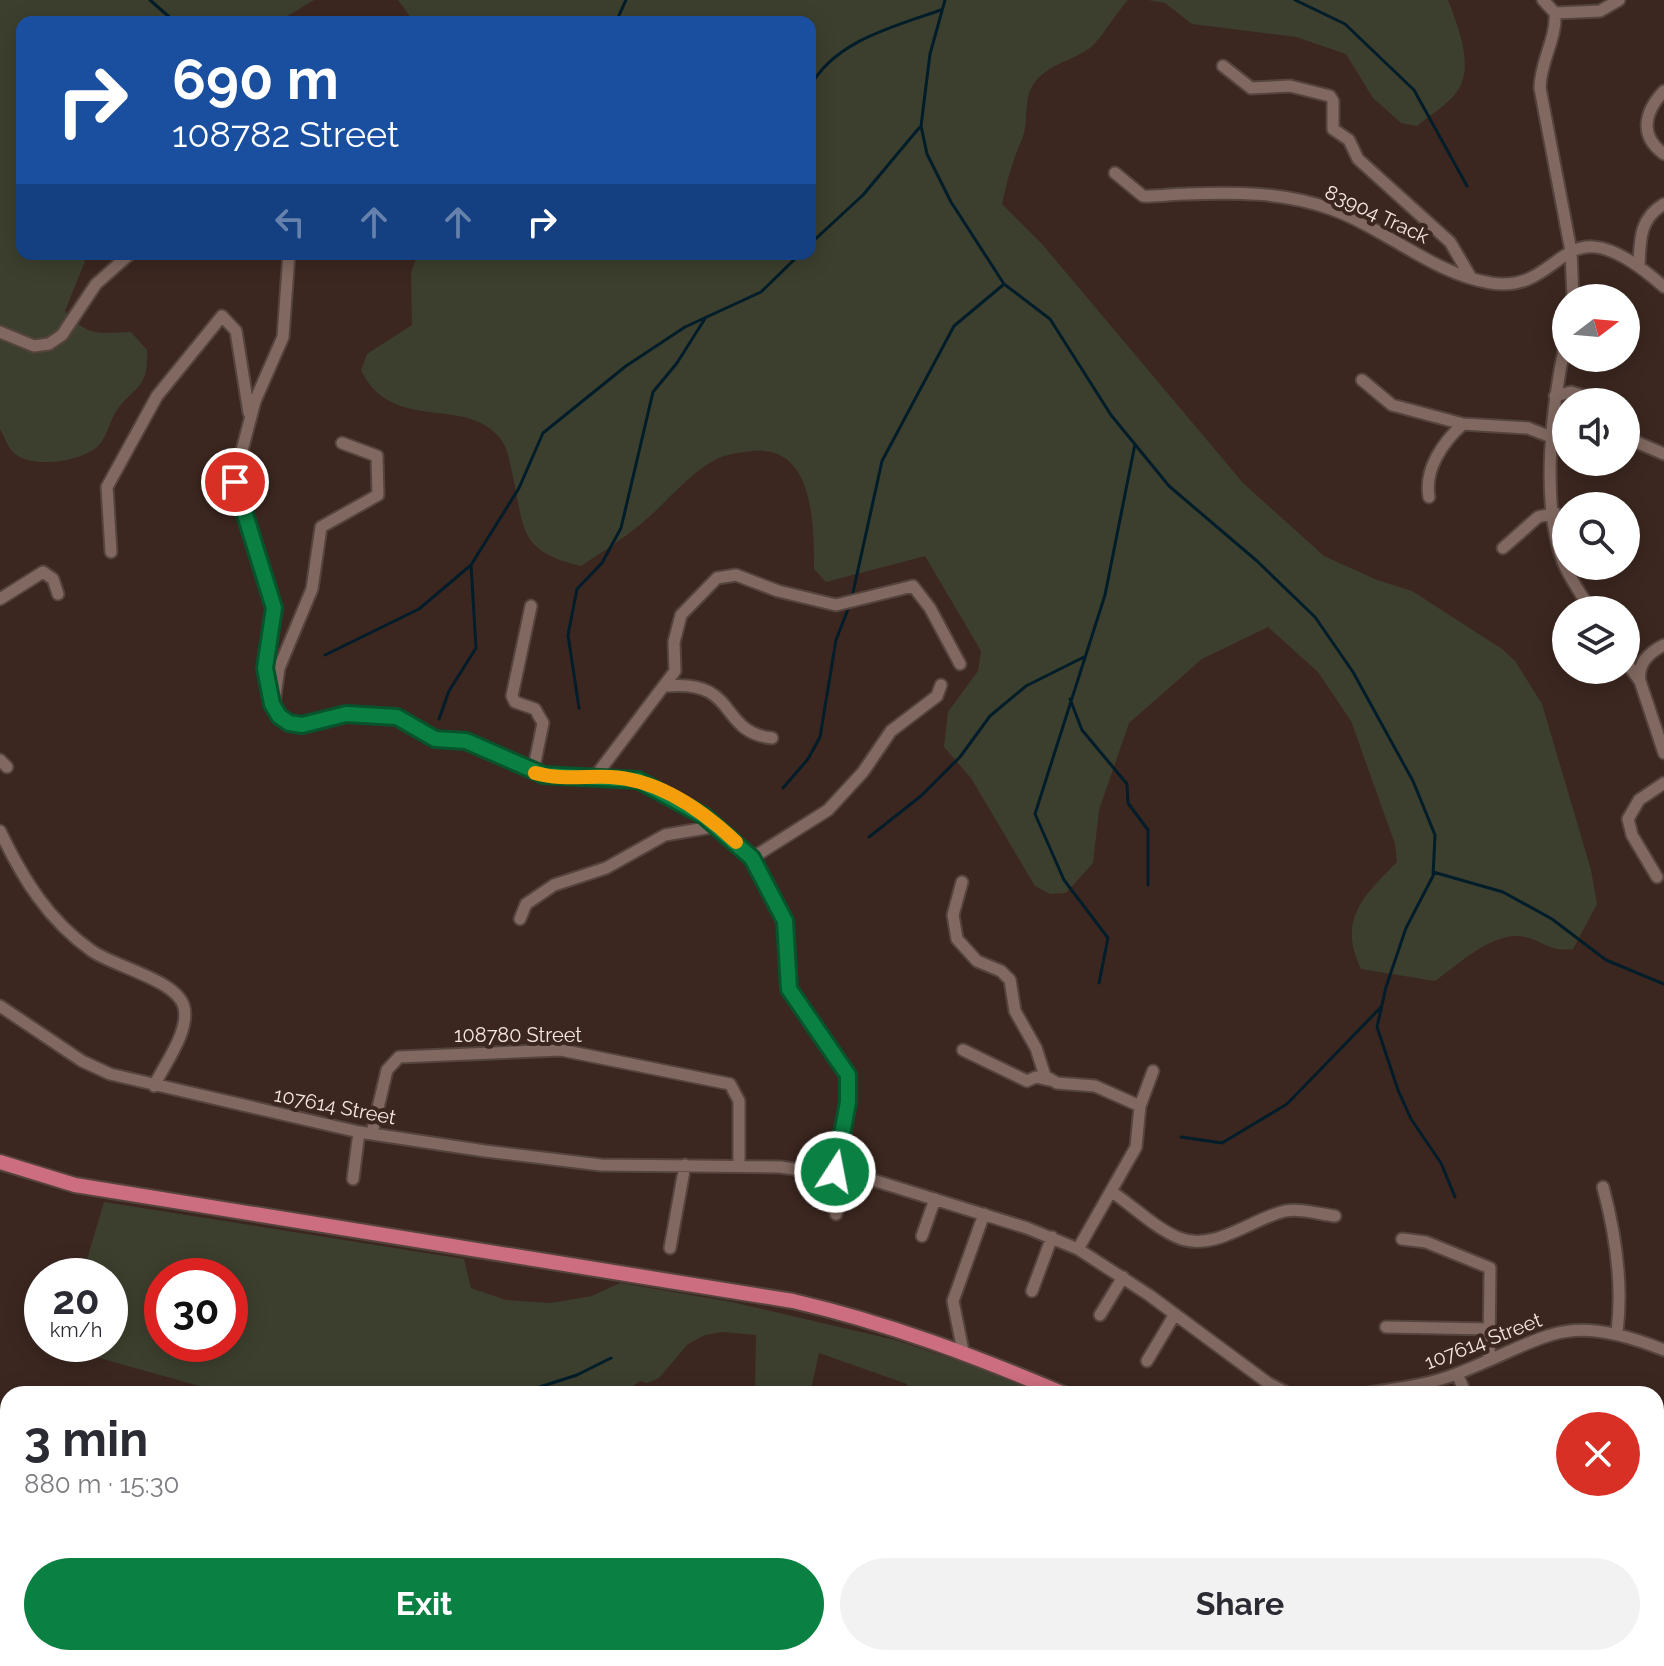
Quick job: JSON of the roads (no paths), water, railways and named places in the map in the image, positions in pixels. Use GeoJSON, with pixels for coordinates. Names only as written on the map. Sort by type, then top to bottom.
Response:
{"type":"FeatureCollection","features":[{"type":"Feature","properties":{"kind":"main road"},"geometry":{"type":"LineString","coordinates":[[0,1162],[75,1185],[793,1301],[878,1322],[963,1351],[1045,1386]]}},
{"type":"Feature","properties":{"kind":"street"},"geometry":{"type":"LineString","coordinates":[[1543,0],[1555,13],[1555,27],[1547,49],[1540,88],[1571,251],[1572,284]]}},
{"type":"Feature","properties":{"kind":"street"},"geometry":{"type":"LineString","coordinates":[[1555,13],[1600,11],[1619,0]]}},
{"type":"Feature","properties":{"kind":"street"},"geometry":{"type":"LineString","coordinates":[[1223,66],[1251,88],[1290,86],[1333,99],[1333,129],[1349,140],[1358,159],[1450,242],[1470,276]]}},
{"type":"Feature","properties":{"kind":"street"},"geometry":{"type":"LineString","coordinates":[[1664,91],[1650,109],[1646,128],[1650,142],[1664,154]]}},
{"type":"Feature","properties":{"kind":"street","name":"83904 Track"},"geometry":{"type":"LineString","coordinates":[[1115,173],[1143,196],[1250,193],[1312,203],[1334,210],[1470,276],[1494,284],[1531,277],[1571,251]]}},
{"type":"Feature","properties":{"kind":"street"},"geometry":{"type":"LineString","coordinates":[[1639,267],[1644,223],[1652,211],[1664,204]]}},
{"type":"Feature","properties":{"kind":"street"},"geometry":{"type":"LineString","coordinates":[[1571,251],[1594,246],[1608,248],[1664,287]]}},
{"type":"Feature","properties":{"kind":"street"},"geometry":{"type":"LineString","coordinates":[[0,332],[34,346],[49,344],[62,335],[96,284],[123,260]]}},
{"type":"Feature","properties":{"kind":"street"},"geometry":{"type":"LineString","coordinates":[[289,260],[283,337],[250,417],[236,466],[235,482],[274,608],[265,668],[274,707],[289,723],[302,725],[346,714],[397,717],[435,739],[466,741],[533,772],[638,780],[718,826],[752,858],[785,921],[789,989],[848,1075],[836,1214]]}},
{"type":"Feature","properties":{"kind":"street"},"geometry":{"type":"LineString","coordinates":[[111,552],[107,487],[157,396],[222,316],[236,331],[250,417]]}},
{"type":"Feature","properties":{"kind":"street"},"geometry":{"type":"LineString","coordinates":[[1362,380],[1387,403],[1463,424],[1528,428],[1551,437]]}},
{"type":"Feature","properties":{"kind":"street"},"geometry":{"type":"LineString","coordinates":[[1429,497],[1429,473],[1447,440],[1463,424]]}},
{"type":"Feature","properties":{"kind":"street"},"geometry":{"type":"LineString","coordinates":[[1552,427],[1554,492]]}},
{"type":"Feature","properties":{"kind":"street"},"geometry":{"type":"LineString","coordinates":[[274,707],[279,668],[312,589],[321,527],[378,495],[377,456],[342,443]]}},
{"type":"Feature","properties":{"kind":"street"},"geometry":{"type":"LineString","coordinates":[[1640,444],[1664,454]]}},
{"type":"Feature","properties":{"kind":"street"},"geometry":{"type":"LineString","coordinates":[[1503,548],[1538,517],[1552,514]]}},
{"type":"Feature","properties":{"kind":"street"},"geometry":{"type":"LineString","coordinates":[[0,599],[40,573],[50,574],[58,594]]}},
{"type":"Feature","properties":{"kind":"street"},"geometry":{"type":"LineString","coordinates":[[594,778],[676,669],[674,642],[683,612],[709,583],[728,574],[815,603],[836,605],[913,586],[930,608],[960,664]]}},
{"type":"Feature","properties":{"kind":"street"},"geometry":{"type":"LineString","coordinates":[[531,606],[512,696],[515,702],[535,709],[543,723],[533,772]]}},
{"type":"Feature","properties":{"kind":"street"},"geometry":{"type":"LineString","coordinates":[[1640,670],[1646,657],[1664,645]]}},
{"type":"Feature","properties":{"kind":"street"},"geometry":{"type":"LineString","coordinates":[[1640,681],[1664,753]]}},
{"type":"Feature","properties":{"kind":"street"},"geometry":{"type":"LineString","coordinates":[[666,686],[701,685],[718,696],[751,733],[772,738]]}},
{"type":"Feature","properties":{"kind":"street"},"geometry":{"type":"LineString","coordinates":[[752,858],[828,810],[863,772],[891,731],[937,696],[941,685]]}},
{"type":"Feature","properties":{"kind":"street"},"geometry":{"type":"LineString","coordinates":[[1657,877],[1632,835],[1628,819],[1634,805],[1664,783]]}},
{"type":"Feature","properties":{"kind":"street"},"geometry":{"type":"LineString","coordinates":[[520,919],[526,904],[554,885],[606,868],[665,835],[718,826]]}},
{"type":"Feature","properties":{"kind":"street"},"geometry":{"type":"LineString","coordinates":[[0,831],[35,898],[56,920],[93,952],[166,986],[182,1001],[185,1021],[154,1086]]}},
{"type":"Feature","properties":{"kind":"street"},"geometry":{"type":"LineString","coordinates":[[962,882],[953,915],[957,939],[977,961],[1001,971],[1010,980],[1015,1011],[1036,1048],[1045,1076],[1052,1081]]}},
{"type":"Feature","properties":{"kind":"street","name":"107614 Street"},"geometry":{"type":"LineString","coordinates":[[0,1006],[82,1061],[110,1074],[359,1132],[579,1164],[739,1164],[841,1173],[935,1199],[1052,1237],[1078,1249],[1123,1277],[1275,1386]]}},
{"type":"Feature","properties":{"kind":"street","name":"108780 Street"},"geometry":{"type":"LineString","coordinates":[[372,1133],[387,1070],[399,1057],[561,1050],[730,1084],[739,1101],[739,1164]]}},
{"type":"Feature","properties":{"kind":"street"},"geometry":{"type":"LineString","coordinates":[[963,1050],[1027,1081],[1036,1077],[1095,1086],[1140,1106]]}},
{"type":"Feature","properties":{"kind":"street"},"geometry":{"type":"LineString","coordinates":[[1078,1249],[1136,1147],[1140,1106],[1153,1071]]}},
{"type":"Feature","properties":{"kind":"street"},"geometry":{"type":"LineString","coordinates":[[353,1179],[359,1132]]}},
{"type":"Feature","properties":{"kind":"street"},"geometry":{"type":"LineString","coordinates":[[670,1248],[685,1165]]}},
{"type":"Feature","properties":{"kind":"street"},"geometry":{"type":"LineString","coordinates":[[1603,1187],[1612,1220],[1619,1305],[1617,1332]]}},
{"type":"Feature","properties":{"kind":"street"},"geometry":{"type":"LineString","coordinates":[[1112,1192],[1166,1231],[1190,1240],[1233,1236],[1248,1223],[1287,1211],[1335,1216]]}},
{"type":"Feature","properties":{"kind":"street"},"geometry":{"type":"LineString","coordinates":[[922,1236],[935,1199]]}},
{"type":"Feature","properties":{"kind":"street"},"geometry":{"type":"LineString","coordinates":[[963,1351],[953,1301],[984,1214]]}},
{"type":"Feature","properties":{"kind":"street"},"geometry":{"type":"LineString","coordinates":[[1032,1291],[1052,1237]]}},
{"type":"Feature","properties":{"kind":"street"},"geometry":{"type":"LineString","coordinates":[[1402,1239],[1426,1242],[1449,1254],[1487,1265],[1492,1276],[1489,1358]]}},
{"type":"Feature","properties":{"kind":"street"},"geometry":{"type":"LineString","coordinates":[[1100,1315],[1123,1277]]}},
{"type":"Feature","properties":{"kind":"street"},"geometry":{"type":"LineString","coordinates":[[1147,1361],[1175,1314]]}},
{"type":"Feature","properties":{"kind":"street"},"geometry":{"type":"LineString","coordinates":[[1386,1327],[1489,1329]]}},
{"type":"Feature","properties":{"kind":"street","name":"107614 Street"},"geometry":{"type":"LineString","coordinates":[[1420,1386],[1457,1374],[1551,1333],[1593,1329],[1617,1332],[1663,1347]]}},
{"type":"Feature","properties":{"kind":"street"},"geometry":{"type":"LineString","coordinates":[[1457,1374],[1462,1386]]}},
{"type":"Feature","properties":{"kind":"waterway"},"geometry":{"type":"LineString","coordinates":[[150,0],[168,16]]}},
{"type":"Feature","properties":{"kind":"waterway"},"geometry":{"type":"LineString","coordinates":[[619,16],[626,0]]}},
{"type":"Feature","properties":{"kind":"waterway"},"geometry":{"type":"LineString","coordinates":[[945,0],[930,54],[921,126],[927,154],[951,202],[1004,284],[1050,319],[1111,415],[1169,486],[1257,561],[1315,617],[1353,672],[1413,781],[1435,835],[1433,876],[1406,928],[1386,987],[1377,1027],[1411,1119],[1441,1163],[1455,1197]]}},
{"type":"Feature","properties":{"kind":"waterway"},"geometry":{"type":"LineString","coordinates":[[1295,0],[1345,24],[1414,90],[1467,186]]}},
{"type":"Feature","properties":{"kind":"waterway"},"geometry":{"type":"LineString","coordinates":[[816,78],[834,58],[867,37],[941,10]]}},
{"type":"Feature","properties":{"kind":"waterway"},"geometry":{"type":"LineString","coordinates":[[816,238],[863,195],[919,128]]}},
{"type":"Feature","properties":{"kind":"waterway"},"geometry":{"type":"LineString","coordinates":[[325,655],[419,609],[471,565],[519,488],[543,433],[626,366],[685,327],[761,292],[794,260]]}},
{"type":"Feature","properties":{"kind":"waterway"},"geometry":{"type":"LineString","coordinates":[[852,597],[882,461],[954,326],[1003,285]]}},
{"type":"Feature","properties":{"kind":"waterway"},"geometry":{"type":"LineString","coordinates":[[579,708],[568,635],[577,589],[602,563],[621,528],[653,392],[677,363],[706,317]]}},
{"type":"Feature","properties":{"kind":"waterway"},"geometry":{"type":"LineString","coordinates":[[1099,983],[1108,938],[1064,880],[1035,814],[1105,595],[1135,444]]}},
{"type":"Feature","properties":{"kind":"waterway"},"geometry":{"type":"LineString","coordinates":[[439,719],[449,691],[476,648],[471,565]]}},
{"type":"Feature","properties":{"kind":"waterway"},"geometry":{"type":"LineString","coordinates":[[783,788],[808,759],[820,737],[836,640],[850,604]]}},
{"type":"Feature","properties":{"kind":"waterway"},"geometry":{"type":"LineString","coordinates":[[869,837],[921,796],[960,757],[990,716],[1026,686],[1084,657]]}},
{"type":"Feature","properties":{"kind":"waterway"},"geometry":{"type":"LineString","coordinates":[[1070,699],[1082,730],[1127,784],[1128,803],[1148,830],[1148,885]]}},
{"type":"Feature","properties":{"kind":"waterway"},"geometry":{"type":"LineString","coordinates":[[1433,872],[1503,892],[1552,919],[1606,960],[1664,984]]}},
{"type":"Feature","properties":{"kind":"waterway"},"geometry":{"type":"LineString","coordinates":[[1181,1137],[1222,1143],[1287,1104],[1381,1007]]}},
{"type":"Feature","properties":{"kind":"waterway"},"geometry":{"type":"LineString","coordinates":[[543,1386],[577,1375],[611,1358]]}}]}
